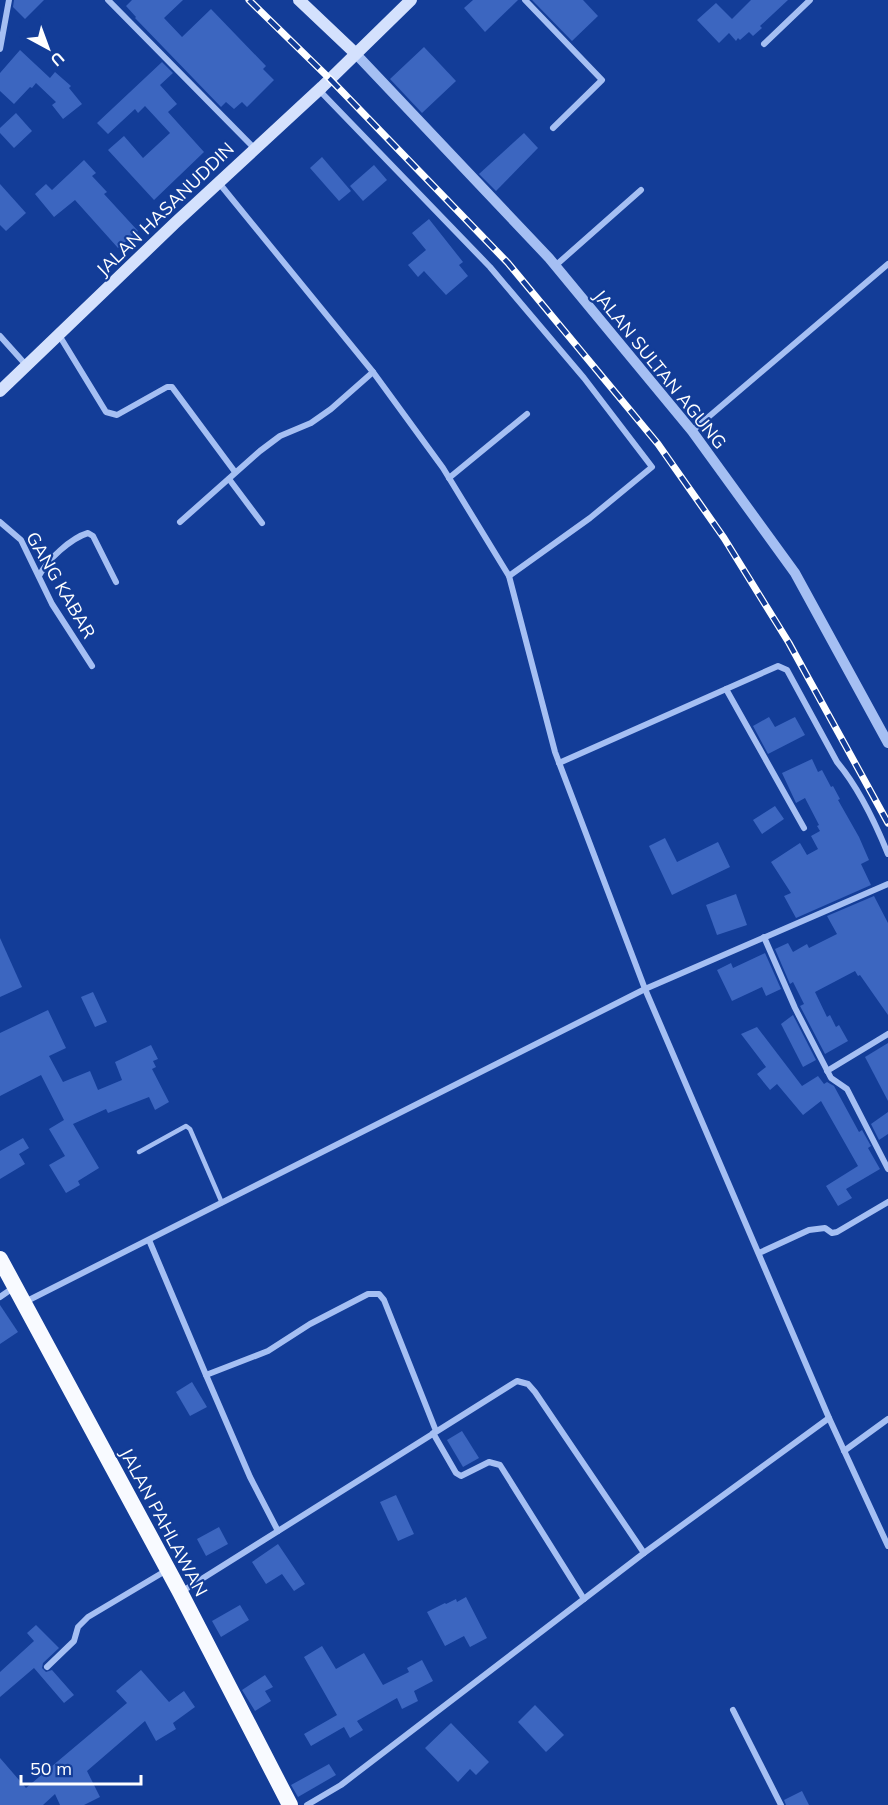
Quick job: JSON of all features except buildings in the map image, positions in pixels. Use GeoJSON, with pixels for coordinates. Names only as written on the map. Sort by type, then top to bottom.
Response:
{"type":"FeatureCollection","features":[{"type":"Feature","properties":{"kind":"highway","name":"JALAN PAHLAWAN"},"geometry":{"type":"LineString","coordinates":[[0,1259],[180,1592],[290,1805]]}},
{"type":"Feature","properties":{"kind":"main road"},"geometry":{"type":"LineString","coordinates":[[299,0],[355,53]]}},
{"type":"Feature","properties":{"kind":"main road","name":"JALAN HASANUDDIN"},"geometry":{"type":"LineString","coordinates":[[0,392],[411,0]]}},
{"type":"Feature","properties":{"kind":"street"},"geometry":{"type":"LineString","coordinates":[[0,49],[9,0]]}},
{"type":"Feature","properties":{"kind":"street"},"geometry":{"type":"LineString","coordinates":[[108,0],[254,148]]}},
{"type":"Feature","properties":{"kind":"street"},"geometry":{"type":"LineString","coordinates":[[525,0],[602,80],[553,128]]}},
{"type":"Feature","properties":{"kind":"street"},"geometry":{"type":"LineString","coordinates":[[764,44],[810,0]]}},
{"type":"Feature","properties":{"kind":"street","name":"JALAN SULTAN AGUNG"},"geometry":{"type":"LineString","coordinates":[[355,53],[555,266],[692,431],[795,573],[887,740]]}},
{"type":"Feature","properties":{"kind":"street"},"geometry":{"type":"LineString","coordinates":[[319,90],[490,267],[584,378],[652,467],[590,518],[510,576]]}},
{"type":"Feature","properties":{"kind":"street"},"geometry":{"type":"LineString","coordinates":[[219,183],[372,372],[449,478],[510,576],[555,752],[645,989],[829,1418],[888,1546]]}},
{"type":"Feature","properties":{"kind":"street"},"geometry":{"type":"LineString","coordinates":[[555,266],[640,190]]}},
{"type":"Feature","properties":{"kind":"street"},"geometry":{"type":"LineString","coordinates":[[692,431],[888,264]]}},
{"type":"Feature","properties":{"kind":"street"},"geometry":{"type":"LineString","coordinates":[[59,335],[99,404],[106,412],[117,415],[167,387],[172,387],[235,472]]}},
{"type":"Feature","properties":{"kind":"street"},"geometry":{"type":"LineString","coordinates":[[0,336],[27,366]]}},
{"type":"Feature","properties":{"kind":"street"},"geometry":{"type":"LineString","coordinates":[[180,522],[235,472],[280,436],[311,423],[331,409],[372,372]]}},
{"type":"Feature","properties":{"kind":"street"},"geometry":{"type":"LineString","coordinates":[[449,478],[527,414]]}},
{"type":"Feature","properties":{"kind":"street"},"geometry":{"type":"LineString","coordinates":[[229,479],[262,524]]}},
{"type":"Feature","properties":{"kind":"street","name":"GANG KABAR"},"geometry":{"type":"LineString","coordinates":[[0,522],[21,540],[52,604],[92,666]]}},
{"type":"Feature","properties":{"kind":"street"},"geometry":{"type":"LineString","coordinates":[[39,576],[49,560],[77,538],[88,533],[93,536],[116,582]]}},
{"type":"Feature","properties":{"kind":"street"},"geometry":{"type":"LineString","coordinates":[[559,763],[778,666],[788,670],[837,762],[848,774],[888,854]]}},
{"type":"Feature","properties":{"kind":"street"},"geometry":{"type":"LineString","coordinates":[[726,689],[804,828]]}},
{"type":"Feature","properties":{"kind":"street"},"geometry":{"type":"LineString","coordinates":[[25,1303],[645,989],[888,884]]}},
{"type":"Feature","properties":{"kind":"street"},"geometry":{"type":"LineString","coordinates":[[764,937],[795,1008],[827,1071],[835,1082],[847,1089],[888,1169]]}},
{"type":"Feature","properties":{"kind":"street"},"geometry":{"type":"LineString","coordinates":[[827,1071],[888,1034]]}},
{"type":"Feature","properties":{"kind":"street"},"geometry":{"type":"LineString","coordinates":[[759,1253],[820,1227],[832,1233],[837,1232],[888,1202]]}},
{"type":"Feature","properties":{"kind":"street"},"geometry":{"type":"LineString","coordinates":[[149,1240],[250,1477],[278,1531]]}},
{"type":"Feature","properties":{"kind":"street"},"geometry":{"type":"LineString","coordinates":[[0,1297],[16,1286]]}},
{"type":"Feature","properties":{"kind":"street"},"geometry":{"type":"LineString","coordinates":[[206,1374],[268,1351],[310,1324],[368,1294],[379,1294],[384,1300],[434,1432],[456,1473],[461,1476],[489,1462],[500,1465],[584,1599]]}},
{"type":"Feature","properties":{"kind":"street"},"geometry":{"type":"LineString","coordinates":[[180,1592],[517,1381],[528,1384],[644,1553]]}},
{"type":"Feature","properties":{"kind":"street"},"geometry":{"type":"LineString","coordinates":[[307,1805],[341,1785],[644,1553],[829,1418]]}},
{"type":"Feature","properties":{"kind":"street"},"geometry":{"type":"LineString","coordinates":[[844,1451],[888,1419]]}},
{"type":"Feature","properties":{"kind":"street"},"geometry":{"type":"LineString","coordinates":[[47,1667],[74,1641],[81,1623],[167,1570]]}},
{"type":"Feature","properties":{"kind":"street"},"geometry":{"type":"LineString","coordinates":[[733,1710],[781,1805]]}},
{"type":"Feature","properties":{"kind":"lane"},"geometry":{"type":"LineString","coordinates":[[139,1152],[186,1126],[190,1129],[222,1203]]}},
{"type":"Feature","properties":{"kind":"railway"},"geometry":{"type":"LineString","coordinates":[[249,0],[330,79],[508,263],[658,444],[724,538],[789,643],[888,823]]}}]}
